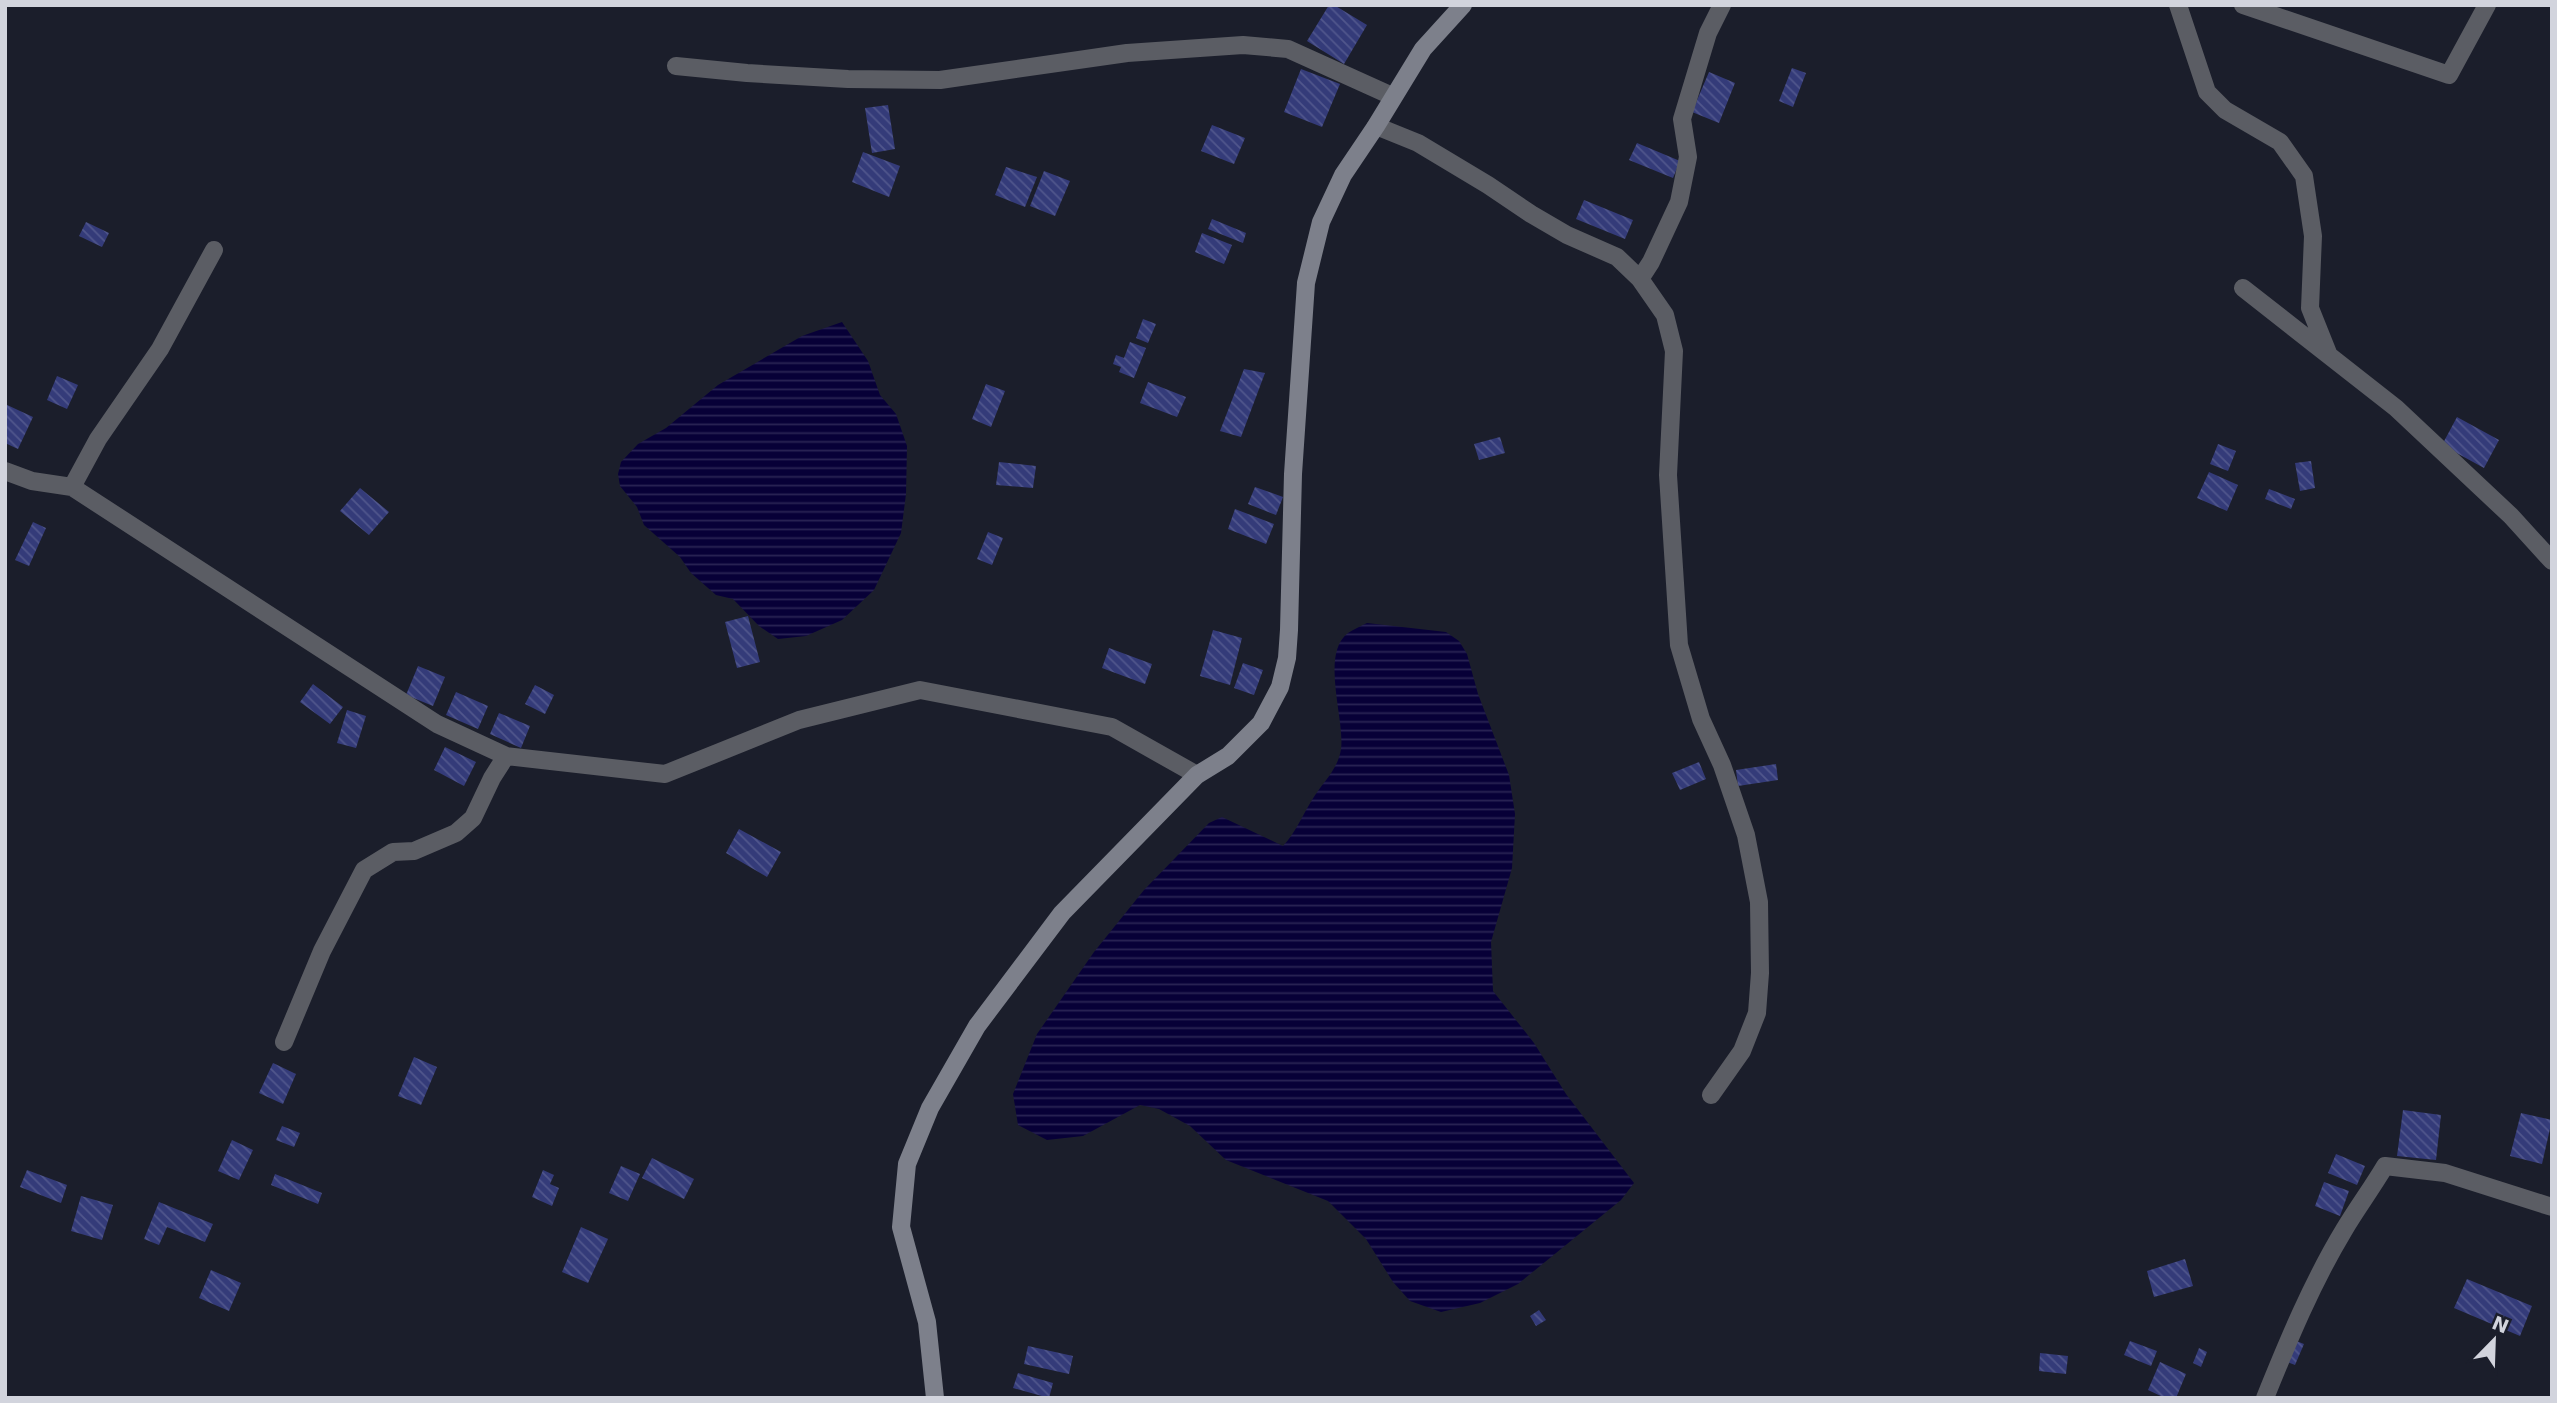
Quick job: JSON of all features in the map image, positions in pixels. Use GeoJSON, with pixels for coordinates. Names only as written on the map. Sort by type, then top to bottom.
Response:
{"type":"FeatureCollection","features":[{"type":"Feature","properties":{"kind":"street"},"geometry":{"type":"LineString","coordinates":[[935,1398],[927,1322],[901,1227],[907,1164],[926,1119],[977,1026],[1062,913],[1197,775],[1228,756],[1261,723],[1280,687],[1287,658],[1289,630],[1293,474],[1306,283],[1321,222],[1343,175],[1376,126],[1392,96],[1423,49],[1463,5]]}},
{"type":"Feature","properties":{"kind":"street"},"geometry":{"type":"LineString","coordinates":[[1640,279],[1651,262],[1679,202],[1688,156],[1682,119],[1708,33],[1722,5]]}},
{"type":"Feature","properties":{"kind":"street"},"geometry":{"type":"LineString","coordinates":[[2178,5],[2207,92],[2225,110],[2280,142],[2304,176],[2313,236],[2310,308],[2328,353]]}},
{"type":"Feature","properties":{"kind":"street"},"geometry":{"type":"LineString","coordinates":[[2243,5],[2448,75],[2487,5]]}},
{"type":"Feature","properties":{"kind":"street"},"geometry":{"type":"LineString","coordinates":[[676,66],[772,75],[940,80],[1036,68],[1127,52],[1243,44],[1287,49],[1392,96]]}},
{"type":"Feature","properties":{"kind":"street"},"geometry":{"type":"LineString","coordinates":[[1376,126],[1418,143],[1567,235],[1617,257],[1640,279],[1665,316],[1674,351],[1668,475],[1679,645],[1702,719],[1723,765],[1746,835],[1759,902],[1760,973],[1757,1013],[1742,1051],[1711,1095]]}},
{"type":"Feature","properties":{"kind":"street"},"geometry":{"type":"LineString","coordinates":[[72,487],[98,439],[160,349],[214,250]]}},
{"type":"Feature","properties":{"kind":"street"},"geometry":{"type":"LineString","coordinates":[[2244,288],[2396,408],[2452,459],[2552,561]]}},
{"type":"Feature","properties":{"kind":"street"},"geometry":{"type":"LineString","coordinates":[[5,471],[32,481],[72,487],[437,724],[506,756],[665,774],[799,720],[920,690],[1112,727],[1197,775]]}},
{"type":"Feature","properties":{"kind":"street"},"geometry":{"type":"LineString","coordinates":[[285,1042],[322,951],[364,870],[393,852],[414,851],[456,832],[473,818],[506,756]]}},
{"type":"Feature","properties":{"kind":"street"},"geometry":{"type":"LineString","coordinates":[[2265,1398],[2292,1330],[2322,1270],[2343,1231],[2385,1166],[2445,1173],[2552,1206]]}},
{"type":"Feature","properties":{"kind":"shaded area"},"geometry":{"type":"Polygon","coordinates":[[[842,322],[868,361],[880,395],[896,414],[907,446],[906,494],[901,533],[874,590],[842,620],[806,636],[778,639],[759,626],[733,599],[716,595],[691,573],[680,557],[644,525],[637,507],[620,486],[618,474],[621,462],[638,444],[666,428],[718,385],[802,336],[842,322]]]}},
{"type":"Feature","properties":{"kind":"shaded area"},"geometry":{"type":"Polygon","coordinates":[[[1367,623],[1446,632],[1459,641],[1467,654],[1478,694],[1509,775],[1515,814],[1512,868],[1491,942],[1493,991],[1534,1043],[1566,1094],[1634,1183],[1621,1200],[1518,1284],[1480,1303],[1441,1312],[1410,1301],[1393,1282],[1366,1239],[1328,1201],[1226,1160],[1190,1126],[1159,1109],[1140,1105],[1083,1136],[1047,1140],[1018,1125],[1013,1094],[1037,1034],[1094,952],[1144,890],[1209,823],[1222,817],[1283,846],[1288,841],[1339,757],[1341,736],[1336,656],[1340,643],[1348,633],[1367,623]]]}},
{"type":"Feature","properties":{"kind":"building"},"geometry":{"type":"Polygon","coordinates":[[[1329,5],[1334,5],[1367,25],[1344,64],[1307,41],[1329,5]]]}},
{"type":"Feature","properties":{"kind":"building"},"geometry":{"type":"Polygon","coordinates":[[[1792,68],[1806,73],[1793,107],[1779,101],[1792,68]]]}},
{"type":"Feature","properties":{"kind":"building"},"geometry":{"type":"Polygon","coordinates":[[[1301,69],[1340,84],[1322,127],[1284,112],[1301,69]]]}},
{"type":"Feature","properties":{"kind":"building"},"geometry":{"type":"Polygon","coordinates":[[[1709,72],[1735,83],[1719,123],[1692,112],[1709,72]]]}},
{"type":"Feature","properties":{"kind":"building"},"geometry":{"type":"Polygon","coordinates":[[[888,105],[895,149],[872,153],[865,108],[888,105]]]}},
{"type":"Feature","properties":{"kind":"building"},"geometry":{"type":"Polygon","coordinates":[[[1212,125],[1245,138],[1234,164],[1201,151],[1212,125]]]}},
{"type":"Feature","properties":{"kind":"building"},"geometry":{"type":"Polygon","coordinates":[[[1637,143],[1680,161],[1673,178],[1629,160],[1637,143]]]}},
{"type":"Feature","properties":{"kind":"building"},"geometry":{"type":"Polygon","coordinates":[[[863,152],[900,166],[889,197],[852,182],[863,152]]]}},
{"type":"Feature","properties":{"kind":"building"},"geometry":{"type":"Polygon","coordinates":[[[1006,167],[1037,177],[1025,207],[995,195],[1006,167]]]}},
{"type":"Feature","properties":{"kind":"building"},"geometry":{"type":"Polygon","coordinates":[[[1044,171],[1070,181],[1055,216],[1030,206],[1044,171]]]}},
{"type":"Feature","properties":{"kind":"building"},"geometry":{"type":"Polygon","coordinates":[[[1584,200],[1633,220],[1625,239],[1576,219],[1584,200]]]}},
{"type":"Feature","properties":{"kind":"building"},"geometry":{"type":"Polygon","coordinates":[[[1212,219],[1246,233],[1243,243],[1208,229],[1212,219]]]}},
{"type":"Feature","properties":{"kind":"building"},"geometry":{"type":"Polygon","coordinates":[[[86,222],[109,233],[102,247],[79,236],[86,222]]]}},
{"type":"Feature","properties":{"kind":"building"},"geometry":{"type":"Polygon","coordinates":[[[1202,233],[1232,245],[1224,264],[1195,252],[1202,233]]]}},
{"type":"Feature","properties":{"kind":"building"},"geometry":{"type":"Polygon","coordinates":[[[1143,319],[1156,324],[1148,343],[1136,338],[1143,319]]]}},
{"type":"Feature","properties":{"kind":"building"},"geometry":{"type":"Polygon","coordinates":[[[1130,342],[1146,348],[1134,378],[1119,372],[1121,367],[1113,364],[1116,355],[1124,358],[1130,342]]]}},
{"type":"Feature","properties":{"kind":"building"},"geometry":{"type":"Polygon","coordinates":[[[1244,369],[1265,373],[1241,437],[1220,431],[1244,369]]]}},
{"type":"Feature","properties":{"kind":"building"},"geometry":{"type":"Polygon","coordinates":[[[57,376],[78,385],[67,409],[47,400],[57,376]]]}},
{"type":"Feature","properties":{"kind":"building"},"geometry":{"type":"Polygon","coordinates":[[[1148,382],[1186,397],[1177,417],[1140,403],[1148,382]]]}},
{"type":"Feature","properties":{"kind":"building"},"geometry":{"type":"Polygon","coordinates":[[[986,384],[1005,391],[991,427],[972,419],[986,384]]]}},
{"type":"Feature","properties":{"kind":"building"},"geometry":{"type":"Polygon","coordinates":[[[5,404],[33,417],[18,449],[5,443],[5,404]]]}},
{"type":"Feature","properties":{"kind":"building"},"geometry":{"type":"Polygon","coordinates":[[[2457,417],[2499,440],[2484,468],[2442,445],[2457,417]]]}},
{"type":"Feature","properties":{"kind":"building"},"geometry":{"type":"Polygon","coordinates":[[[1500,437],[1505,453],[1479,460],[1474,444],[1500,437]]]}},
{"type":"Feature","properties":{"kind":"building"},"geometry":{"type":"Polygon","coordinates":[[[2218,444],[2236,451],[2228,471],[2210,464],[2218,444]]]}},
{"type":"Feature","properties":{"kind":"building"},"geometry":{"type":"Polygon","coordinates":[[[2311,461],[2315,488],[2300,491],[2295,463],[2311,461]]]}},
{"type":"Feature","properties":{"kind":"building"},"geometry":{"type":"Polygon","coordinates":[[[999,462],[1036,466],[1033,488],[996,485],[999,462]]]}},
{"type":"Feature","properties":{"kind":"building"},"geometry":{"type":"Polygon","coordinates":[[[2209,472],[2238,485],[2227,511],[2197,498],[2209,472]]]}},
{"type":"Feature","properties":{"kind":"building"},"geometry":{"type":"Polygon","coordinates":[[[1255,487],[1283,497],[1276,515],[1248,504],[1255,487]]]}},
{"type":"Feature","properties":{"kind":"building"},"geometry":{"type":"Polygon","coordinates":[[[360,488],[389,512],[369,535],[340,511],[360,488]]]}},
{"type":"Feature","properties":{"kind":"building"},"geometry":{"type":"Polygon","coordinates":[[[2269,489],[2295,499],[2291,509],[2265,499],[2269,489]]]}},
{"type":"Feature","properties":{"kind":"building"},"geometry":{"type":"Polygon","coordinates":[[[1235,509],[1274,524],[1266,544],[1228,529],[1235,509]]]}},
{"type":"Feature","properties":{"kind":"building"},"geometry":{"type":"Polygon","coordinates":[[[33,522],[46,528],[29,566],[15,560],[33,522]]]}},
{"type":"Feature","properties":{"kind":"building"},"geometry":{"type":"Polygon","coordinates":[[[988,532],[1003,538],[992,565],[977,559],[988,532]]]}},
{"type":"Feature","properties":{"kind":"building"},"geometry":{"type":"Polygon","coordinates":[[[748,616],[760,662],[737,668],[725,622],[748,616]]]}},
{"type":"Feature","properties":{"kind":"building"},"geometry":{"type":"Polygon","coordinates":[[[1213,630],[1242,638],[1230,685],[1200,676],[1213,630]]]}},
{"type":"Feature","properties":{"kind":"building"},"geometry":{"type":"Polygon","coordinates":[[[1109,648],[1152,664],[1145,684],[1102,668],[1109,648]]]}},
{"type":"Feature","properties":{"kind":"building"},"geometry":{"type":"Polygon","coordinates":[[[1243,663],[1263,670],[1254,695],[1234,688],[1243,663]]]}},
{"type":"Feature","properties":{"kind":"building"},"geometry":{"type":"Polygon","coordinates":[[[418,666],[445,677],[433,706],[406,695],[418,666]]]}},
{"type":"Feature","properties":{"kind":"building"},"geometry":{"type":"Polygon","coordinates":[[[313,684],[343,707],[330,724],[300,702],[313,684]]]}},
{"type":"Feature","properties":{"kind":"building"},"geometry":{"type":"Polygon","coordinates":[[[535,685],[554,695],[545,714],[525,704],[535,685]]]}},
{"type":"Feature","properties":{"kind":"building"},"geometry":{"type":"Polygon","coordinates":[[[456,692],[488,706],[478,729],[446,715],[456,692]]]}},
{"type":"Feature","properties":{"kind":"building"},"geometry":{"type":"Polygon","coordinates":[[[347,710],[366,716],[356,748],[337,743],[347,710]]]}},
{"type":"Feature","properties":{"kind":"building"},"geometry":{"type":"Polygon","coordinates":[[[499,713],[530,726],[521,748],[490,734],[499,713]]]}},
{"type":"Feature","properties":{"kind":"building"},"geometry":{"type":"Polygon","coordinates":[[[445,747],[476,762],[464,786],[434,770],[445,747]]]}},
{"type":"Feature","properties":{"kind":"building"},"geometry":{"type":"Polygon","coordinates":[[[1699,762],[1706,779],[1680,790],[1672,773],[1699,762]]]}},
{"type":"Feature","properties":{"kind":"building"},"geometry":{"type":"Polygon","coordinates":[[[1776,764],[1778,780],[1738,786],[1736,770],[1776,764]]]}},
{"type":"Feature","properties":{"kind":"building"},"geometry":{"type":"Polygon","coordinates":[[[739,829],[781,852],[767,877],[726,853],[739,829]]]}},
{"type":"Feature","properties":{"kind":"building"},"geometry":{"type":"Polygon","coordinates":[[[414,1057],[437,1067],[421,1105],[398,1096],[414,1057]]]}},
{"type":"Feature","properties":{"kind":"building"},"geometry":{"type":"Polygon","coordinates":[[[273,1063],[296,1074],[283,1104],[259,1093],[273,1063]]]}},
{"type":"Feature","properties":{"kind":"building"},"geometry":{"type":"Polygon","coordinates":[[[2403,1110],[2441,1115],[2436,1160],[2397,1156],[2403,1110]]]}},
{"type":"Feature","properties":{"kind":"building"},"geometry":{"type":"Polygon","coordinates":[[[2521,1113],[2552,1120],[2542,1164],[2510,1156],[2521,1113]]]}},
{"type":"Feature","properties":{"kind":"building"},"geometry":{"type":"Polygon","coordinates":[[[282,1126],[300,1133],[294,1147],[276,1140],[282,1126]]]}},
{"type":"Feature","properties":{"kind":"building"},"geometry":{"type":"Polygon","coordinates":[[[232,1140],[253,1150],[239,1180],[218,1171],[232,1140]]]}},
{"type":"Feature","properties":{"kind":"building"},"geometry":{"type":"Polygon","coordinates":[[[2336,1154],[2365,1166],[2357,1185],[2328,1173],[2336,1154]]]}},
{"type":"Feature","properties":{"kind":"building"},"geometry":{"type":"Polygon","coordinates":[[[652,1158],[694,1179],[684,1199],[642,1178],[652,1158]]]}},
{"type":"Feature","properties":{"kind":"building"},"geometry":{"type":"Polygon","coordinates":[[[621,1166],[640,1174],[628,1201],[609,1193],[621,1166]]]}},
{"type":"Feature","properties":{"kind":"building"},"geometry":{"type":"Polygon","coordinates":[[[27,1170],[67,1185],[61,1203],[20,1187],[27,1170]]]}},
{"type":"Feature","properties":{"kind":"building"},"geometry":{"type":"Polygon","coordinates":[[[543,1170],[554,1175],[550,1184],[559,1188],[552,1206],[532,1197],[543,1170]]]}},
{"type":"Feature","properties":{"kind":"building"},"geometry":{"type":"Polygon","coordinates":[[[275,1174],[322,1193],[318,1204],[271,1185],[275,1174]]]}},
{"type":"Feature","properties":{"kind":"building"},"geometry":{"type":"Polygon","coordinates":[[[2324,1182],[2349,1191],[2340,1216],[2315,1206],[2324,1182]]]}},
{"type":"Feature","properties":{"kind":"building"},"geometry":{"type":"Polygon","coordinates":[[[81,1196],[113,1205],[102,1240],[71,1231],[81,1196]]]}},
{"type":"Feature","properties":{"kind":"building"},"geometry":{"type":"Polygon","coordinates":[[[159,1202],[213,1224],[205,1242],[167,1227],[159,1245],[144,1239],[159,1202]]]}},
{"type":"Feature","properties":{"kind":"building"},"geometry":{"type":"Polygon","coordinates":[[[581,1227],[608,1239],[588,1283],[562,1272],[581,1227]]]}},
{"type":"Feature","properties":{"kind":"building"},"geometry":{"type":"Polygon","coordinates":[[[2185,1259],[2193,1286],[2154,1297],[2147,1271],[2185,1259]]]}},
{"type":"Feature","properties":{"kind":"building"},"geometry":{"type":"Polygon","coordinates":[[[211,1270],[241,1283],[229,1311],[199,1298],[211,1270]]]}},
{"type":"Feature","properties":{"kind":"building"},"geometry":{"type":"Polygon","coordinates":[[[2467,1279],[2532,1306],[2520,1336],[2454,1308],[2467,1279]]]}},
{"type":"Feature","properties":{"kind":"building"},"geometry":{"type":"Polygon","coordinates":[[[1539,1310],[1546,1320],[1536,1326],[1530,1316],[1539,1310]]]}},
{"type":"Feature","properties":{"kind":"building"},"geometry":{"type":"Polygon","coordinates":[[[2291,1339],[2304,1344],[2295,1365],[2282,1360],[2291,1339]]]}},
{"type":"Feature","properties":{"kind":"building"},"geometry":{"type":"Polygon","coordinates":[[[2130,1341],[2157,1351],[2151,1366],[2124,1355],[2130,1341]]]}},
{"type":"Feature","properties":{"kind":"building"},"geometry":{"type":"Polygon","coordinates":[[[1028,1346],[1073,1356],[1069,1374],[1024,1364],[1028,1346]]]}},
{"type":"Feature","properties":{"kind":"building"},"geometry":{"type":"Polygon","coordinates":[[[2199,1348],[2207,1352],[2201,1367],[2193,1363],[2199,1348]]]}},
{"type":"Feature","properties":{"kind":"building"},"geometry":{"type":"Polygon","coordinates":[[[2040,1353],[2068,1356],[2066,1374],[2039,1371],[2040,1353]]]}},
{"type":"Feature","properties":{"kind":"building"},"geometry":{"type":"Polygon","coordinates":[[[2160,1362],[2186,1374],[2176,1398],[2165,1398],[2148,1390],[2160,1362]]]}},
{"type":"Feature","properties":{"kind":"building"},"geometry":{"type":"Polygon","coordinates":[[[1018,1373],[1053,1383],[1049,1398],[1013,1388],[1018,1373]]]}}]}
